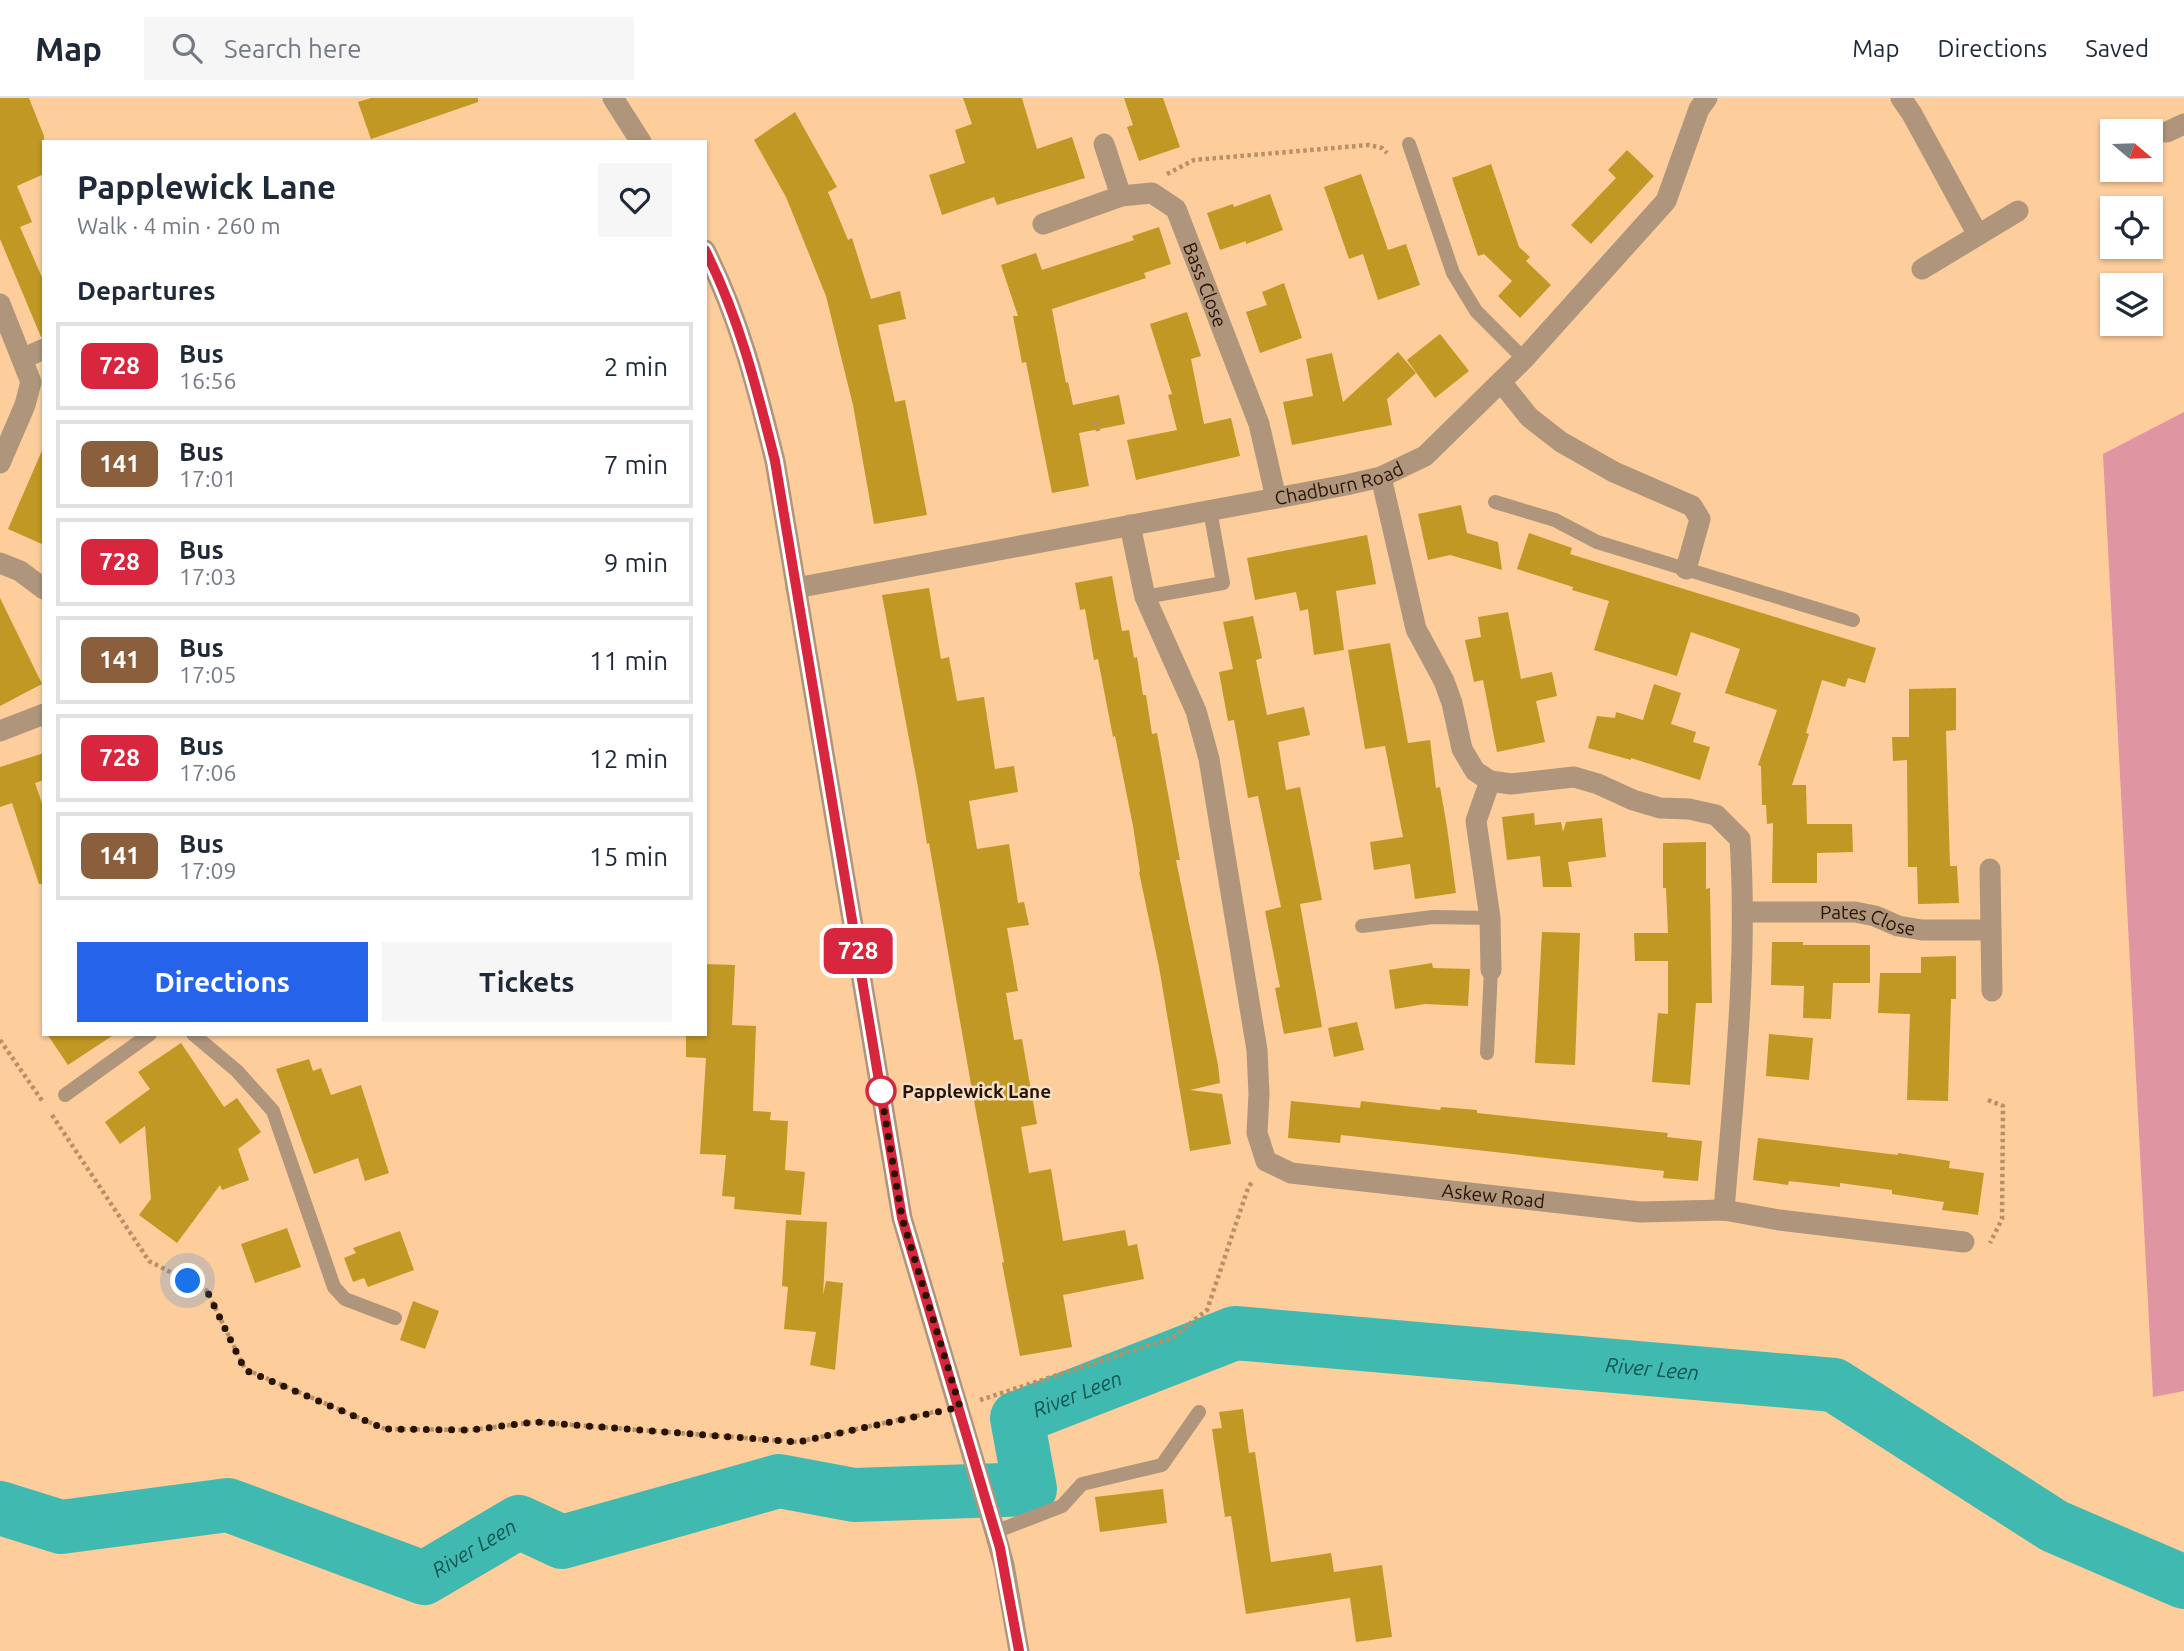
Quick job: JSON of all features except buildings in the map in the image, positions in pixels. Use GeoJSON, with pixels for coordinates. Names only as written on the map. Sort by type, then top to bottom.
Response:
{"type":"FeatureCollection","features":[{"type":"Feature","properties":{"kind":"street"},"geometry":{"type":"LineString","coordinates":[[613,98],[640,140]]}},
{"type":"Feature","properties":{"kind":"street","name":"Chadburn Road"},"geometry":{"type":"LineString","coordinates":[[796,588],[1381,477],[1425,456],[1524,359],[1666,201],[1699,109],[1707,98]]}},
{"type":"Feature","properties":{"kind":"street"},"geometry":{"type":"LineString","coordinates":[[1901,98],[1979,235]]}},
{"type":"Feature","properties":{"kind":"street"},"geometry":{"type":"LineString","coordinates":[[1104,144],[1121,195]]}},
{"type":"Feature","properties":{"kind":"street"},"geometry":{"type":"LineString","coordinates":[[1043,223],[1121,195],[1152,193]]}},
{"type":"Feature","properties":{"kind":"street","name":"Bass Close"},"geometry":{"type":"LineString","coordinates":[[1152,193],[1176,209],[1181,220],[1259,424],[1276,498]]}},
{"type":"Feature","properties":{"kind":"street"},"geometry":{"type":"LineString","coordinates":[[1922,269],[2018,211]]}},
{"type":"Feature","properties":{"kind":"street"},"geometry":{"type":"LineString","coordinates":[[707,254],[720,279],[752,368],[775,461],[902,1218],[995,1532],[1019,1651]]}},
{"type":"Feature","properties":{"kind":"street"},"geometry":{"type":"LineString","coordinates":[[0,304],[32,382],[0,463]]}},
{"type":"Feature","properties":{"kind":"street"},"geometry":{"type":"LineString","coordinates":[[23,358],[42,350]]}},
{"type":"Feature","properties":{"kind":"street"},"geometry":{"type":"LineString","coordinates":[[1501,382],[1529,417],[1561,442],[1614,472],[1692,506],[1700,519],[1686,569]]}},
{"type":"Feature","properties":{"kind":"street"},"geometry":{"type":"LineString","coordinates":[[1381,477],[1416,629],[1444,681],[1452,703],[1462,749],[1475,772],[1490,781],[1511,785],[1574,777],[1660,808],[1689,809],[1716,815],[1740,839],[1744,912],[1737,1055],[1724,1210]]}},
{"type":"Feature","properties":{"kind":"street"},"geometry":{"type":"LineString","coordinates":[[1130,525],[1145,597],[1196,711],[1209,759],[1257,1050],[1257,1133],[1266,1161]]}},
{"type":"Feature","properties":{"kind":"street"},"geometry":{"type":"LineString","coordinates":[[0,563],[20,571],[42,588]]}},
{"type":"Feature","properties":{"kind":"street"},"geometry":{"type":"LineString","coordinates":[[0,731],[42,714]]}},
{"type":"Feature","properties":{"kind":"street"},"geometry":{"type":"LineString","coordinates":[[1490,781],[1476,821],[1490,918],[1491,970]]}},
{"type":"Feature","properties":{"kind":"street"},"geometry":{"type":"LineString","coordinates":[[1990,869],[1992,991]]}},
{"type":"Feature","properties":{"kind":"street","name":"Pates Close"},"geometry":{"type":"LineString","coordinates":[[1744,912],[1855,912],[1875,916],[1898,926],[1922,930],[1991,930]]}},
{"type":"Feature","properties":{"kind":"street","name":"Askew Road"},"geometry":{"type":"LineString","coordinates":[[1266,1161],[1291,1173],[1627,1210],[1724,1210],[1779,1220],[1964,1242]]}},
{"type":"Feature","properties":{"kind":"lane"},"geometry":{"type":"LineString","coordinates":[[1409,144],[1452,273],[1476,311],[1524,359]]}},
{"type":"Feature","properties":{"kind":"lane"},"geometry":{"type":"LineString","coordinates":[[1495,502],[1555,520],[1597,542],[1853,620]]}},
{"type":"Feature","properties":{"kind":"lane"},"geometry":{"type":"LineString","coordinates":[[1145,597],[1223,583],[1210,510]]}},
{"type":"Feature","properties":{"kind":"lane"},"geometry":{"type":"LineString","coordinates":[[1362,926],[1433,917],[1490,918]]}},
{"type":"Feature","properties":{"kind":"lane"},"geometry":{"type":"LineString","coordinates":[[1487,1053],[1491,970]]}},
{"type":"Feature","properties":{"kind":"lane"},"geometry":{"type":"LineString","coordinates":[[65,1095],[147,1036]]}},
{"type":"Feature","properties":{"kind":"lane"},"geometry":{"type":"LineString","coordinates":[[195,1036],[237,1071],[274,1111],[334,1287],[345,1299],[395,1318]]}},
{"type":"Feature","properties":{"kind":"lane"},"geometry":{"type":"LineString","coordinates":[[995,1532],[1062,1506],[1082,1483],[1162,1465],[1199,1412]]}},
{"type":"Feature","properties":{"kind":"path"},"geometry":{"type":"LineString","coordinates":[[1152,193],[1161,177],[1194,160],[1369,145],[1382,148],[1395,161]]}},
{"type":"Feature","properties":{"kind":"path"},"geometry":{"type":"LineString","coordinates":[[1096,422],[1098,431]]}},
{"type":"Feature","properties":{"kind":"path"},"geometry":{"type":"LineString","coordinates":[[0,1040],[71,1141],[149,1261],[207,1291],[245,1370],[385,1429],[470,1430],[535,1422],[798,1442],[960,1407],[1172,1338],[1207,1310],[1248,1188],[1266,1161]]}},
{"type":"Feature","properties":{"kind":"path"},"geometry":{"type":"LineString","coordinates":[[1964,1242],[1967,1255],[1990,1243],[1997,1233],[2001,1219],[2003,1106],[1989,1100]]}},
{"type":"Feature","properties":{"kind":"shaded area"},"geometry":{"type":"Polygon","coordinates":[[[2184,412],[2184,1391],[2153,1397],[2103,454],[2184,412]]]}},
{"type":"Feature","properties":{"kind":"waterway","name":"River Leen"},"geometry":{"type":"LineString","coordinates":[[0,1508],[61,1527],[228,1505],[424,1578],[519,1522],[562,1542],[779,1481],[854,1495],[1030,1489],[1017,1418],[1235,1333],[1834,1385],[2054,1526],[2184,1582]]}},
{"type":"Feature","properties":{"kind":"bus line","name":"728"},"geometry":{"type":"LineString","coordinates":[[707,254],[720,279],[752,368],[775,461],[902,1218],[1000,1548],[1019,1651]]}},
{"type":"Feature","properties":{"kind":"place","name":"Papplewick Lane"},"geometry":{"type":"Point","coordinates":[881,1091]}},
{"type":"Feature","properties":{"kind":"route"},"geometry":{"type":"LineString","coordinates":[[188,1281],[207,1291],[245,1370],[385,1429],[470,1430],[535,1422],[798,1442],[960,1407],[902,1218],[879,1081],[881,1091]]}}]}
